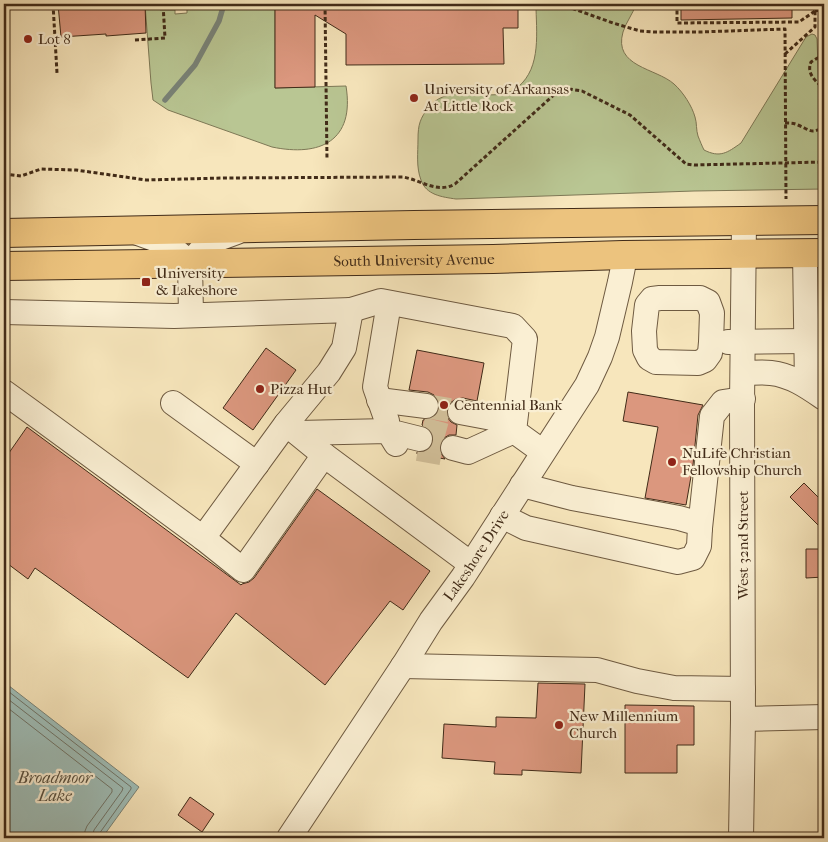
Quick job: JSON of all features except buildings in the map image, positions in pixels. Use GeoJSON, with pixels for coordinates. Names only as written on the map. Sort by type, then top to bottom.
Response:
{"type":"FeatureCollection","features":[{"type":"Feature","properties":{"kind":"main road"},"geometry":{"type":"LineString","coordinates":[[4,233],[824,220]]}},
{"type":"Feature","properties":{"kind":"main road","name":"South University Avenue"},"geometry":{"type":"LineString","coordinates":[[4,266],[814,253]]}},
{"type":"Feature","properties":{"kind":"street","name":"West 32nd Street"},"geometry":{"type":"LineString","coordinates":[[741,838],[744,222]]}},
{"type":"Feature","properties":{"kind":"street"},"geometry":{"type":"LineString","coordinates":[[191,316],[190,262],[206,243],[246,229]]}},
{"type":"Feature","properties":{"kind":"street"},"geometry":{"type":"LineString","coordinates":[[132,231],[168,244],[190,262]]}},
{"type":"Feature","properties":{"kind":"street"},"geometry":{"type":"LineString","coordinates":[[814,253],[806,341],[815,392]]}},
{"type":"Feature","properties":{"kind":"street","name":"Lakeshore Drive"},"geometry":{"type":"LineString","coordinates":[[289,838],[587,385],[600,357],[608,331],[624,262],[623,255]]}},
{"type":"Feature","properties":{"kind":"street"},"geometry":{"type":"LineString","coordinates":[[700,298],[708,302],[712,313],[710,353],[705,360],[698,362],[656,362],[649,358],[645,350],[644,331],[647,305],[652,299],[700,298]]}},
{"type":"Feature","properties":{"kind":"street"},"geometry":{"type":"LineString","coordinates":[[4,312],[191,316],[351,310],[381,301],[513,326],[525,340],[514,431]]}},
{"type":"Feature","properties":{"kind":"street"},"geometry":{"type":"LineString","coordinates":[[384,416],[375,387],[389,302]]}},
{"type":"Feature","properties":{"kind":"street"},"geometry":{"type":"LineString","coordinates":[[204,538],[257,464],[292,428],[329,372],[344,348],[351,310]]}},
{"type":"Feature","properties":{"kind":"street"},"geometry":{"type":"LineString","coordinates":[[608,331],[644,331]]}},
{"type":"Feature","properties":{"kind":"street"},"geometry":{"type":"LineString","coordinates":[[711,342],[806,341]]}},
{"type":"Feature","properties":{"kind":"street"},"geometry":{"type":"LineString","coordinates":[[743,373],[770,373],[786,376],[815,392]]}},
{"type":"Feature","properties":{"kind":"street"},"geometry":{"type":"LineString","coordinates":[[4,392],[204,538],[243,570],[324,455]]}},
{"type":"Feature","properties":{"kind":"street"},"geometry":{"type":"LineString","coordinates":[[502,516],[526,528],[678,562],[693,558],[699,546],[712,416],[723,402],[743,399]]}},
{"type":"Feature","properties":{"kind":"street"},"geometry":{"type":"LineString","coordinates":[[173,403],[257,464]]}},
{"type":"Feature","properties":{"kind":"street"},"geometry":{"type":"LineString","coordinates":[[292,428],[384,416],[422,428],[384,416]]}},
{"type":"Feature","properties":{"kind":"street"},"geometry":{"type":"LineString","coordinates":[[514,431],[462,439],[492,418],[514,431],[543,452]]}},
{"type":"Feature","properties":{"kind":"street"},"geometry":{"type":"LineString","coordinates":[[292,428],[324,455],[471,564]]}},
{"type":"Feature","properties":{"kind":"street"},"geometry":{"type":"LineString","coordinates":[[522,485],[572,498],[679,518],[693,522],[700,528]]}},
{"type":"Feature","properties":{"kind":"street"},"geometry":{"type":"LineString","coordinates":[[403,666],[597,670],[636,681],[674,688],[743,689]]}},
{"type":"Feature","properties":{"kind":"street"},"geometry":{"type":"LineString","coordinates":[[743,719],[824,717]]}},
{"type":"Feature","properties":{"kind":"path"},"geometry":{"type":"LineString","coordinates":[[53,4],[57,73]]}},
{"type":"Feature","properties":{"kind":"path"},"geometry":{"type":"LineString","coordinates":[[135,40],[165,38],[163,4]]}},
{"type":"Feature","properties":{"kind":"path"},"geometry":{"type":"LineString","coordinates":[[325,4],[327,160]]}},
{"type":"Feature","properties":{"kind":"path"},"geometry":{"type":"LineString","coordinates":[[560,4],[613,23],[654,32],[785,29],[786,202]]}},
{"type":"Feature","properties":{"kind":"path"},"geometry":{"type":"LineString","coordinates":[[677,4],[677,23],[799,22],[815,11],[824,9]]}},
{"type":"Feature","properties":{"kind":"path"},"geometry":{"type":"LineString","coordinates":[[785,54],[815,27],[815,4]]}},
{"type":"Feature","properties":{"kind":"path"},"geometry":{"type":"LineString","coordinates":[[824,24],[822,31],[824,36]]}},
{"type":"Feature","properties":{"kind":"path"},"geometry":{"type":"LineString","coordinates":[[824,54],[811,62],[809,66],[810,74],[824,89]]}},
{"type":"Feature","properties":{"kind":"path"},"geometry":{"type":"LineString","coordinates":[[4,174],[21,176],[41,169],[76,170],[146,180],[403,177],[411,178],[437,188],[449,187],[460,180],[556,93],[568,89],[582,91],[630,115],[686,164],[824,162]]}},
{"type":"Feature","properties":{"kind":"path"},"geometry":{"type":"LineString","coordinates":[[785,123],[795,123],[804,129],[814,131],[824,126]]}},
{"type":"Feature","properties":{"kind":"green space"},"geometry":{"type":"Polygon","coordinates":[[[145,4],[160,4],[160,10],[175,10],[175,14],[187,13],[187,4],[275,4],[275,88],[346,86],[347,105],[345,120],[339,132],[330,141],[319,147],[289,150],[272,147],[168,110],[153,100],[145,4]]]}},
{"type":"Feature","properties":{"kind":"green space"},"geometry":{"type":"Polygon","coordinates":[[[536,4],[636,4],[623,32],[622,44],[624,53],[630,60],[677,87],[687,99],[694,113],[698,136],[704,150],[715,154],[727,152],[741,143],[806,37],[812,34],[815,35],[817,39],[819,97],[824,113],[824,189],[694,191],[456,199],[431,192],[423,185],[419,175],[418,130],[423,115],[438,99],[449,95],[498,95],[518,87],[526,79],[534,59],[537,37],[536,4]]]}},
{"type":"Feature","properties":{"kind":"water","name":"Broadmoor Lake"},"geometry":{"type":"Polygon","coordinates":[[[4,682],[139,787],[102,838],[4,838],[4,682]]]}},
{"type":"Feature","properties":{"kind":"waterway"},"geometry":{"type":"LineString","coordinates":[[165,100],[195,65],[219,21],[224,4]]}},
{"type":"Feature","properties":{"kind":"tunnel"},"geometry":{"type":"LineString","coordinates":[[426,406],[460,412]]}},
{"type":"Feature","properties":{"kind":"tunnel"},"geometry":{"type":"LineString","coordinates":[[422,429],[455,438]]}},
{"type":"Feature","properties":{"kind":"tunnel"},"geometry":{"type":"LineString","coordinates":[[418,449],[452,455]]}},
{"type":"Feature","properties":{"kind":"place","name":"Lot 8"},"geometry":{"type":"Point","coordinates":[28,39]}},
{"type":"Feature","properties":{"kind":"place","name":"University of Arkansas At Little Rock"},"geometry":{"type":"Point","coordinates":[414,98]}},
{"type":"Feature","properties":{"kind":"place","name":"University & Lakeshore"},"geometry":{"type":"Point","coordinates":[146,282]}},
{"type":"Feature","properties":{"kind":"place","name":"Pizza Hut"},"geometry":{"type":"Point","coordinates":[260,389]}},
{"type":"Feature","properties":{"kind":"place","name":"Centennial Bank"},"geometry":{"type":"Point","coordinates":[444,405]}},
{"type":"Feature","properties":{"kind":"place","name":"NuLife Christian Fellowship Church"},"geometry":{"type":"Point","coordinates":[672,462]}},
{"type":"Feature","properties":{"kind":"place","name":"New Millennium Church"},"geometry":{"type":"Point","coordinates":[559,725]}}]}
